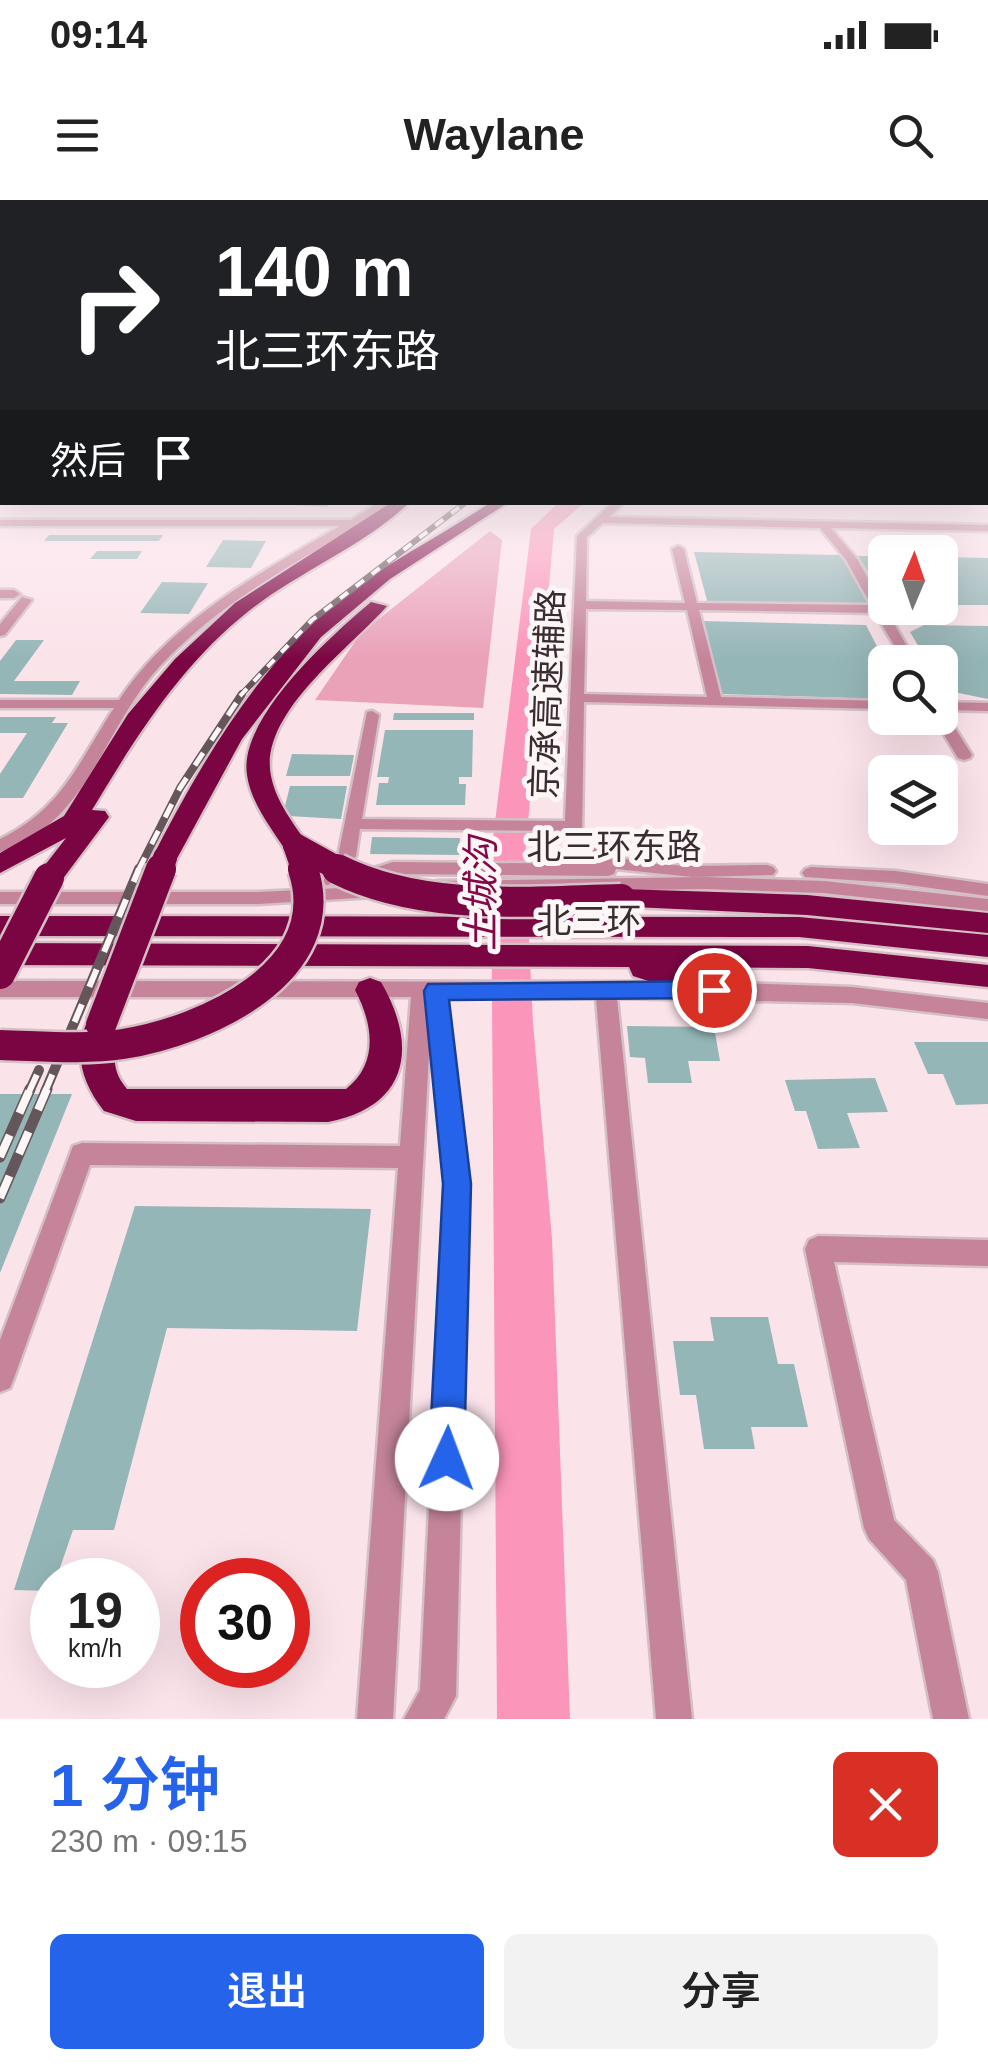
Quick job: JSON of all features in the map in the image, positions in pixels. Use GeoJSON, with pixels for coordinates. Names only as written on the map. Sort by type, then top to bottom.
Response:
{"type":"FeatureCollection","features":[{"type":"Feature","properties":{"kind":"highway"},"geometry":{"type":"LineString","coordinates":[[358,520],[365,517]]}},
{"type":"Feature","properties":{"kind":"highway"},"geometry":{"type":"LineString","coordinates":[[0,864],[36,847],[73,821],[136,719],[182,662],[242,606],[379,517]]}},
{"type":"Feature","properties":{"kind":"highway"},"geometry":{"type":"LineString","coordinates":[[370,990],[383,1008],[388,1050],[377,1081],[358,1100],[328,1106],[136,1106],[116,1101],[96,1068],[93,1048],[101,1025],[164,858],[205,777],[305,639],[385,574],[456,536],[482,517]]}},
{"type":"Feature","properties":{"kind":"highway"},"geometry":{"type":"LineString","coordinates":[[0,1045],[122,1044],[188,1028],[236,1005],[296,949],[310,911],[307,879],[258,769],[264,744],[328,648],[426,568],[456,536]]}},
{"type":"Feature","properties":{"kind":"highway"},"geometry":{"type":"LineString","coordinates":[[0,974],[49,878],[102,810],[154,718],[201,662],[329,550]]}},
{"type":"Feature","properties":{"kind":"highway"},"geometry":{"type":"LineString","coordinates":[[295,845],[353,877],[392,889],[460,900],[618,913],[806,905],[988,924]]}},
{"type":"Feature","properties":{"kind":"highway","name":"北三环"},"geometry":{"type":"LineString","coordinates":[[193,940],[618,913],[988,946]]}},
{"type":"Feature","properties":{"kind":"highway"},"geometry":{"type":"LineString","coordinates":[[0,926],[193,940]]}},
{"type":"Feature","properties":{"kind":"highway"},"geometry":{"type":"LineString","coordinates":[[0,954],[193,940]]}},
{"type":"Feature","properties":{"kind":"highway","name":"北三环"},"geometry":{"type":"LineString","coordinates":[[193,940],[437,957],[808,958],[988,976]]}},
{"type":"Feature","properties":{"kind":"highway"},"geometry":{"type":"LineString","coordinates":[[612,958],[714,990]]}},
{"type":"Feature","properties":{"kind":"street"},"geometry":{"type":"LineString","coordinates":[[122,523],[127,517]]}},
{"type":"Feature","properties":{"kind":"street"},"geometry":{"type":"LineString","coordinates":[[0,846],[34,832],[62,807],[120,704],[155,663],[208,615],[363,517]]}},
{"type":"Feature","properties":{"kind":"street","name":"京承高速辅路"},"geometry":{"type":"LineString","coordinates":[[603,517],[582,536],[572,826],[580,851],[608,864],[895,877],[988,890]]}},
{"type":"Feature","properties":{"kind":"street"},"geometry":{"type":"LineString","coordinates":[[0,523],[122,523],[201,518],[358,520]]}},
{"type":"Feature","properties":{"kind":"street"},"geometry":{"type":"LineString","coordinates":[[600,520],[988,528]]}},
{"type":"Feature","properties":{"kind":"street"},"geometry":{"type":"LineString","coordinates":[[823,525],[844,548],[868,588]]}},
{"type":"Feature","properties":{"kind":"street"},"geometry":{"type":"LineString","coordinates":[[678,549],[715,701]]}},
{"type":"Feature","properties":{"kind":"street"},"geometry":{"type":"LineString","coordinates":[[0,632],[13,596]]}},
{"type":"Feature","properties":{"kind":"street"},"geometry":{"type":"LineString","coordinates":[[582,605],[868,609]]}},
{"type":"Feature","properties":{"kind":"street"},"geometry":{"type":"LineString","coordinates":[[578,698],[868,704]]}},
{"type":"Feature","properties":{"kind":"street"},"geometry":{"type":"LineString","coordinates":[[0,704],[120,704]]}},
{"type":"Feature","properties":{"kind":"street"},"geometry":{"type":"LineString","coordinates":[[958,706],[988,706]]}},
{"type":"Feature","properties":{"kind":"street"},"geometry":{"type":"LineString","coordinates":[[968,706],[988,715]]}},
{"type":"Feature","properties":{"kind":"street"},"geometry":{"type":"LineString","coordinates":[[323,888],[347,856],[372,714]]}},
{"type":"Feature","properties":{"kind":"street"},"geometry":{"type":"LineString","coordinates":[[952,735],[964,755]]}},
{"type":"Feature","properties":{"kind":"street"},"geometry":{"type":"LineString","coordinates":[[354,824],[572,826]]}},
{"type":"Feature","properties":{"kind":"street"},"geometry":{"type":"LineString","coordinates":[[258,898],[323,888],[393,868],[467,876],[584,867],[706,883]]}},
{"type":"Feature","properties":{"kind":"street","name":"北三环东路"},"geometry":{"type":"LineString","coordinates":[[0,898],[258,898],[467,876],[571,885],[706,883],[824,887],[988,905]]}},
{"type":"Feature","properties":{"kind":"street"},"geometry":{"type":"LineString","coordinates":[[0,989],[714,990],[852,995],[988,1010]]}},
{"type":"Feature","properties":{"kind":"street"},"geometry":{"type":"LineString","coordinates":[[375,1719],[411,1157],[439,990]]}},
{"type":"Feature","properties":{"kind":"street"},"geometry":{"type":"LineString","coordinates":[[422,1719],[438,1696],[457,1184],[439,990]]}},
{"type":"Feature","properties":{"kind":"street"},"geometry":{"type":"LineString","coordinates":[[595,991],[674,1719]]}},
{"type":"Feature","properties":{"kind":"street"},"geometry":{"type":"LineString","coordinates":[[0,1378],[82,1154],[411,1157]]}},
{"type":"Feature","properties":{"kind":"street"},"geometry":{"type":"LineString","coordinates":[[951,1719],[921,1572],[880,1528],[818,1249],[988,1254]]}},
{"type":"Feature","properties":{"kind":"shaded area"},"geometry":{"type":"Polygon","coordinates":[[[544,517],[568,517],[554,529],[525,856],[533,1023],[552,1239],[570,1719],[497,1719],[491,855],[531,529],[544,517]]]}},
{"type":"Feature","properties":{"kind":"shaded area"},"geometry":{"type":"Polygon","coordinates":[[[490,531],[502,540],[483,708],[315,700],[361,633],[490,531]]]}},
{"type":"Feature","properties":{"kind":"building"},"geometry":{"type":"Polygon","coordinates":[[[49,535],[163,535],[159,541],[44,541],[49,535]]]}},
{"type":"Feature","properties":{"kind":"building"},"geometry":{"type":"Polygon","coordinates":[[[223,540],[266,541],[251,568],[206,567],[223,540]]]}},
{"type":"Feature","properties":{"kind":"building"},"geometry":{"type":"Polygon","coordinates":[[[97,551],[142,551],[137,559],[90,559],[97,551]]]}},
{"type":"Feature","properties":{"kind":"building"},"geometry":{"type":"Polygon","coordinates":[[[694,552],[842,555],[868,608],[708,604],[694,552]]]}},
{"type":"Feature","properties":{"kind":"building"},"geometry":{"type":"Polygon","coordinates":[[[858,556],[868,556],[868,572],[858,556]]]}},
{"type":"Feature","properties":{"kind":"building"},"geometry":{"type":"Polygon","coordinates":[[[958,557],[988,558],[988,605],[958,605],[958,557]]]}},
{"type":"Feature","properties":{"kind":"building"},"geometry":{"type":"Polygon","coordinates":[[[162,582],[208,583],[189,614],[140,613],[162,582]]]}},
{"type":"Feature","properties":{"kind":"building"},"geometry":{"type":"Polygon","coordinates":[[[701,621],[866,625],[876,645],[868,645],[868,698],[719,694],[701,621]]]}},
{"type":"Feature","properties":{"kind":"building"},"geometry":{"type":"Polygon","coordinates":[[[924,625],[988,626],[988,699],[958,693],[958,645],[918,645],[910,632],[924,625]]]}},
{"type":"Feature","properties":{"kind":"building"},"geometry":{"type":"Polygon","coordinates":[[[16,640],[44,640],[14,681],[80,681],[72,695],[0,694],[0,661],[16,640]]]}},
{"type":"Feature","properties":{"kind":"building"},"geometry":{"type":"Polygon","coordinates":[[[394,713],[474,713],[474,720],[393,720],[394,713]]]}},
{"type":"Feature","properties":{"kind":"building"},"geometry":{"type":"Polygon","coordinates":[[[0,717],[56,717],[52,723],[68,723],[23,798],[0,798],[0,774],[27,733],[0,733],[0,717]]]}},
{"type":"Feature","properties":{"kind":"building"},"geometry":{"type":"Polygon","coordinates":[[[385,730],[473,730],[472,777],[459,777],[459,784],[466,784],[465,805],[376,805],[379,783],[388,783],[389,777],[377,777],[385,730]]]}},
{"type":"Feature","properties":{"kind":"building"},"geometry":{"type":"Polygon","coordinates":[[[292,754],[354,755],[350,776],[286,776],[292,754]]]}},
{"type":"Feature","properties":{"kind":"building"},"geometry":{"type":"Polygon","coordinates":[[[290,786],[347,786],[341,819],[288,816],[284,810],[290,786]]]}},
{"type":"Feature","properties":{"kind":"building"},"geometry":{"type":"Polygon","coordinates":[[[372,837],[460,838],[459,855],[370,854],[372,837]]]}},
{"type":"Feature","properties":{"kind":"building"},"geometry":{"type":"Polygon","coordinates":[[[627,1026],[714,1027],[720,1061],[688,1061],[692,1083],[648,1083],[645,1058],[630,1057],[627,1026]]]}},
{"type":"Feature","properties":{"kind":"building"},"geometry":{"type":"Polygon","coordinates":[[[914,1042],[988,1042],[988,1104],[956,1105],[943,1074],[928,1074],[914,1042]]]}},
{"type":"Feature","properties":{"kind":"building"},"geometry":{"type":"Polygon","coordinates":[[[875,1078],[888,1112],[847,1113],[860,1148],[818,1149],[806,1111],[795,1111],[785,1080],[875,1078]]]}},
{"type":"Feature","properties":{"kind":"building"},"geometry":{"type":"Polygon","coordinates":[[[0,1094],[72,1094],[0,1273],[0,1094]]]}},
{"type":"Feature","properties":{"kind":"building"},"geometry":{"type":"Polygon","coordinates":[[[135,1206],[371,1209],[357,1331],[167,1328],[114,1530],[73,1530],[63,1558],[30,1558],[30,1590],[14,1590],[135,1206]]]}},
{"type":"Feature","properties":{"kind":"building"},"geometry":{"type":"Polygon","coordinates":[[[710,1317],[768,1317],[778,1364],[794,1364],[808,1427],[751,1427],[755,1449],[704,1449],[696,1395],[680,1395],[673,1341],[714,1341],[710,1317]]]}},
{"type":"Feature","properties":{"kind":"railway"},"geometry":{"type":"LineString","coordinates":[[240,696],[312,620],[447,517]]}},
{"type":"Feature","properties":{"kind":"railway"},"geometry":{"type":"LineString","coordinates":[[139,869],[180,788],[242,694]]}},
{"type":"Feature","properties":{"kind":"railway"},"geometry":{"type":"LineString","coordinates":[[45,1092],[139,869]]}},
{"type":"Feature","properties":{"kind":"railway"},"geometry":{"type":"LineString","coordinates":[[29,1092],[39,1070]]}},
{"type":"Feature","properties":{"kind":"railway"},"geometry":{"type":"LineString","coordinates":[[0,1157],[30,1089]]}},
{"type":"Feature","properties":{"kind":"railway"},"geometry":{"type":"LineString","coordinates":[[0,1198],[47,1089]]}},
{"type":"Feature","properties":{"kind":"route"},"geometry":{"type":"LineString","coordinates":[[447,1459],[457,1184],[436,991],[714,990]]}},
{"type":"Feature","properties":{"kind":"water label","name":"土城沟"},"geometry":{"type":"Point","coordinates":[481,894]}}]}
